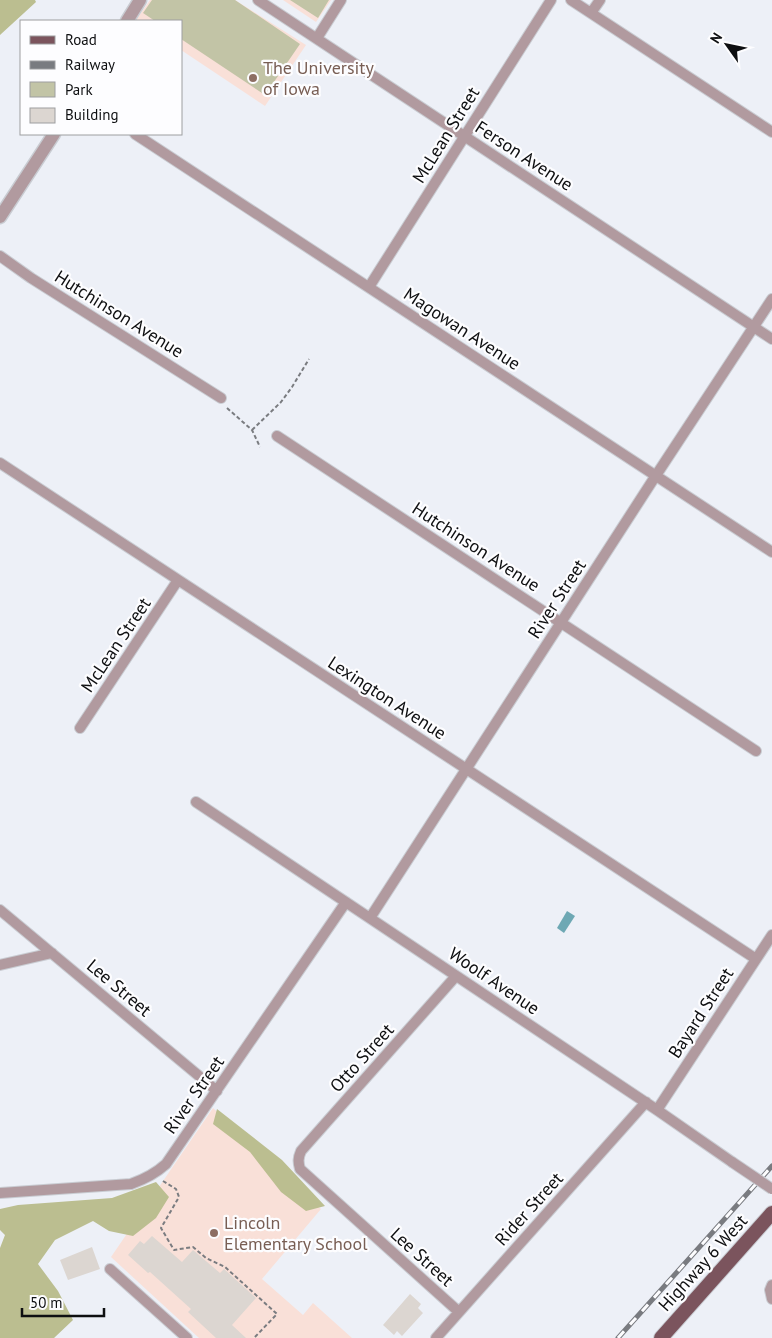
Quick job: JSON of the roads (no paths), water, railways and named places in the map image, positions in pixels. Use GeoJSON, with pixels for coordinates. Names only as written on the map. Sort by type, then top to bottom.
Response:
{"type":"FeatureCollection","features":[{"type":"Feature","properties":{"kind":"main road","name":"Highway 6 West"},"geometry":{"type":"LineString","coordinates":[[661,1338],[772,1213]]}},
{"type":"Feature","properties":{"kind":"street"},"geometry":{"type":"LineString","coordinates":[[128,20],[140,0]]}},
{"type":"Feature","properties":{"kind":"street","name":"Ferson Avenue"},"geometry":{"type":"LineString","coordinates":[[258,0],[772,339]]}},
{"type":"Feature","properties":{"kind":"street"},"geometry":{"type":"LineString","coordinates":[[317,38],[342,0]]}},
{"type":"Feature","properties":{"kind":"street","name":"McLean Street"},"geometry":{"type":"LineString","coordinates":[[369,287],[551,0]]}},
{"type":"Feature","properties":{"kind":"street"},"geometry":{"type":"LineString","coordinates":[[571,0],[772,132]]}},
{"type":"Feature","properties":{"kind":"street"},"geometry":{"type":"LineString","coordinates":[[591,14],[600,0]]}},
{"type":"Feature","properties":{"kind":"street"},"geometry":{"type":"LineString","coordinates":[[0,218],[53,135]]}},
{"type":"Feature","properties":{"kind":"street","name":"Magowan Avenue"},"geometry":{"type":"LineString","coordinates":[[137,135],[772,552]]}},
{"type":"Feature","properties":{"kind":"street","name":"Hutchinson Avenue"},"geometry":{"type":"LineString","coordinates":[[0,256],[31,278],[221,398]]}},
{"type":"Feature","properties":{"kind":"street","name":"River Street"},"geometry":{"type":"LineString","coordinates":[[370,918],[772,299]]}},
{"type":"Feature","properties":{"kind":"street","name":"Hutchinson Avenue"},"geometry":{"type":"LineString","coordinates":[[277,436],[756,751]]}},
{"type":"Feature","properties":{"kind":"street","name":"Lexington Avenue"},"geometry":{"type":"LineString","coordinates":[[0,463],[756,959]]}},
{"type":"Feature","properties":{"kind":"street","name":"McLean Street"},"geometry":{"type":"LineString","coordinates":[[80,728],[178,580]]}},
{"type":"Feature","properties":{"kind":"street","name":"Woolf Avenue"},"geometry":{"type":"LineString","coordinates":[[196,802],[646,1102],[772,1189]]}},
{"type":"Feature","properties":{"kind":"street","name":"River Street"},"geometry":{"type":"LineString","coordinates":[[0,1194],[131,1184],[144,1180],[156,1173],[166,1164],[346,902]]}},
{"type":"Feature","properties":{"kind":"street","name":"Lee Street"},"geometry":{"type":"LineString","coordinates":[[0,910],[217,1091]]}},
{"type":"Feature","properties":{"kind":"street","name":"Bayard Street"},"geometry":{"type":"LineString","coordinates":[[657,1110],[772,935]]}},
{"type":"Feature","properties":{"kind":"street"},"geometry":{"type":"LineString","coordinates":[[0,965],[52,953]]}},
{"type":"Feature","properties":{"kind":"street","name":"Otto Street"},"geometry":{"type":"LineString","coordinates":[[298,1164],[301,1152],[456,976]]}},
{"type":"Feature","properties":{"kind":"street","name":"Rider Street"},"geometry":{"type":"LineString","coordinates":[[436,1338],[646,1102]]}},
{"type":"Feature","properties":{"kind":"street","name":"Lee Street"},"geometry":{"type":"LineString","coordinates":[[298,1164],[300,1169],[459,1312]]}},
{"type":"Feature","properties":{"kind":"street"},"geometry":{"type":"LineString","coordinates":[[110,1269],[187,1338]]}},
{"type":"Feature","properties":{"kind":"street"},"geometry":{"type":"LineString","coordinates":[[772,1285],[770,1290],[772,1298]]}},
{"type":"Feature","properties":{"kind":"water"},"geometry":{"type":"Polygon","coordinates":[[[567,911],[575,916],[564,933],[557,928],[567,911]]]}},
{"type":"Feature","properties":{"kind":"railway"},"geometry":{"type":"LineString","coordinates":[[618,1338],[772,1166]]}},
{"type":"Feature","properties":{"kind":"place","name":"The University of Iowa"},"geometry":{"type":"Point","coordinates":[253,78]}},
{"type":"Feature","properties":{"kind":"place","name":"Lincoln Elementary School"},"geometry":{"type":"Point","coordinates":[214,1233]}}]}
